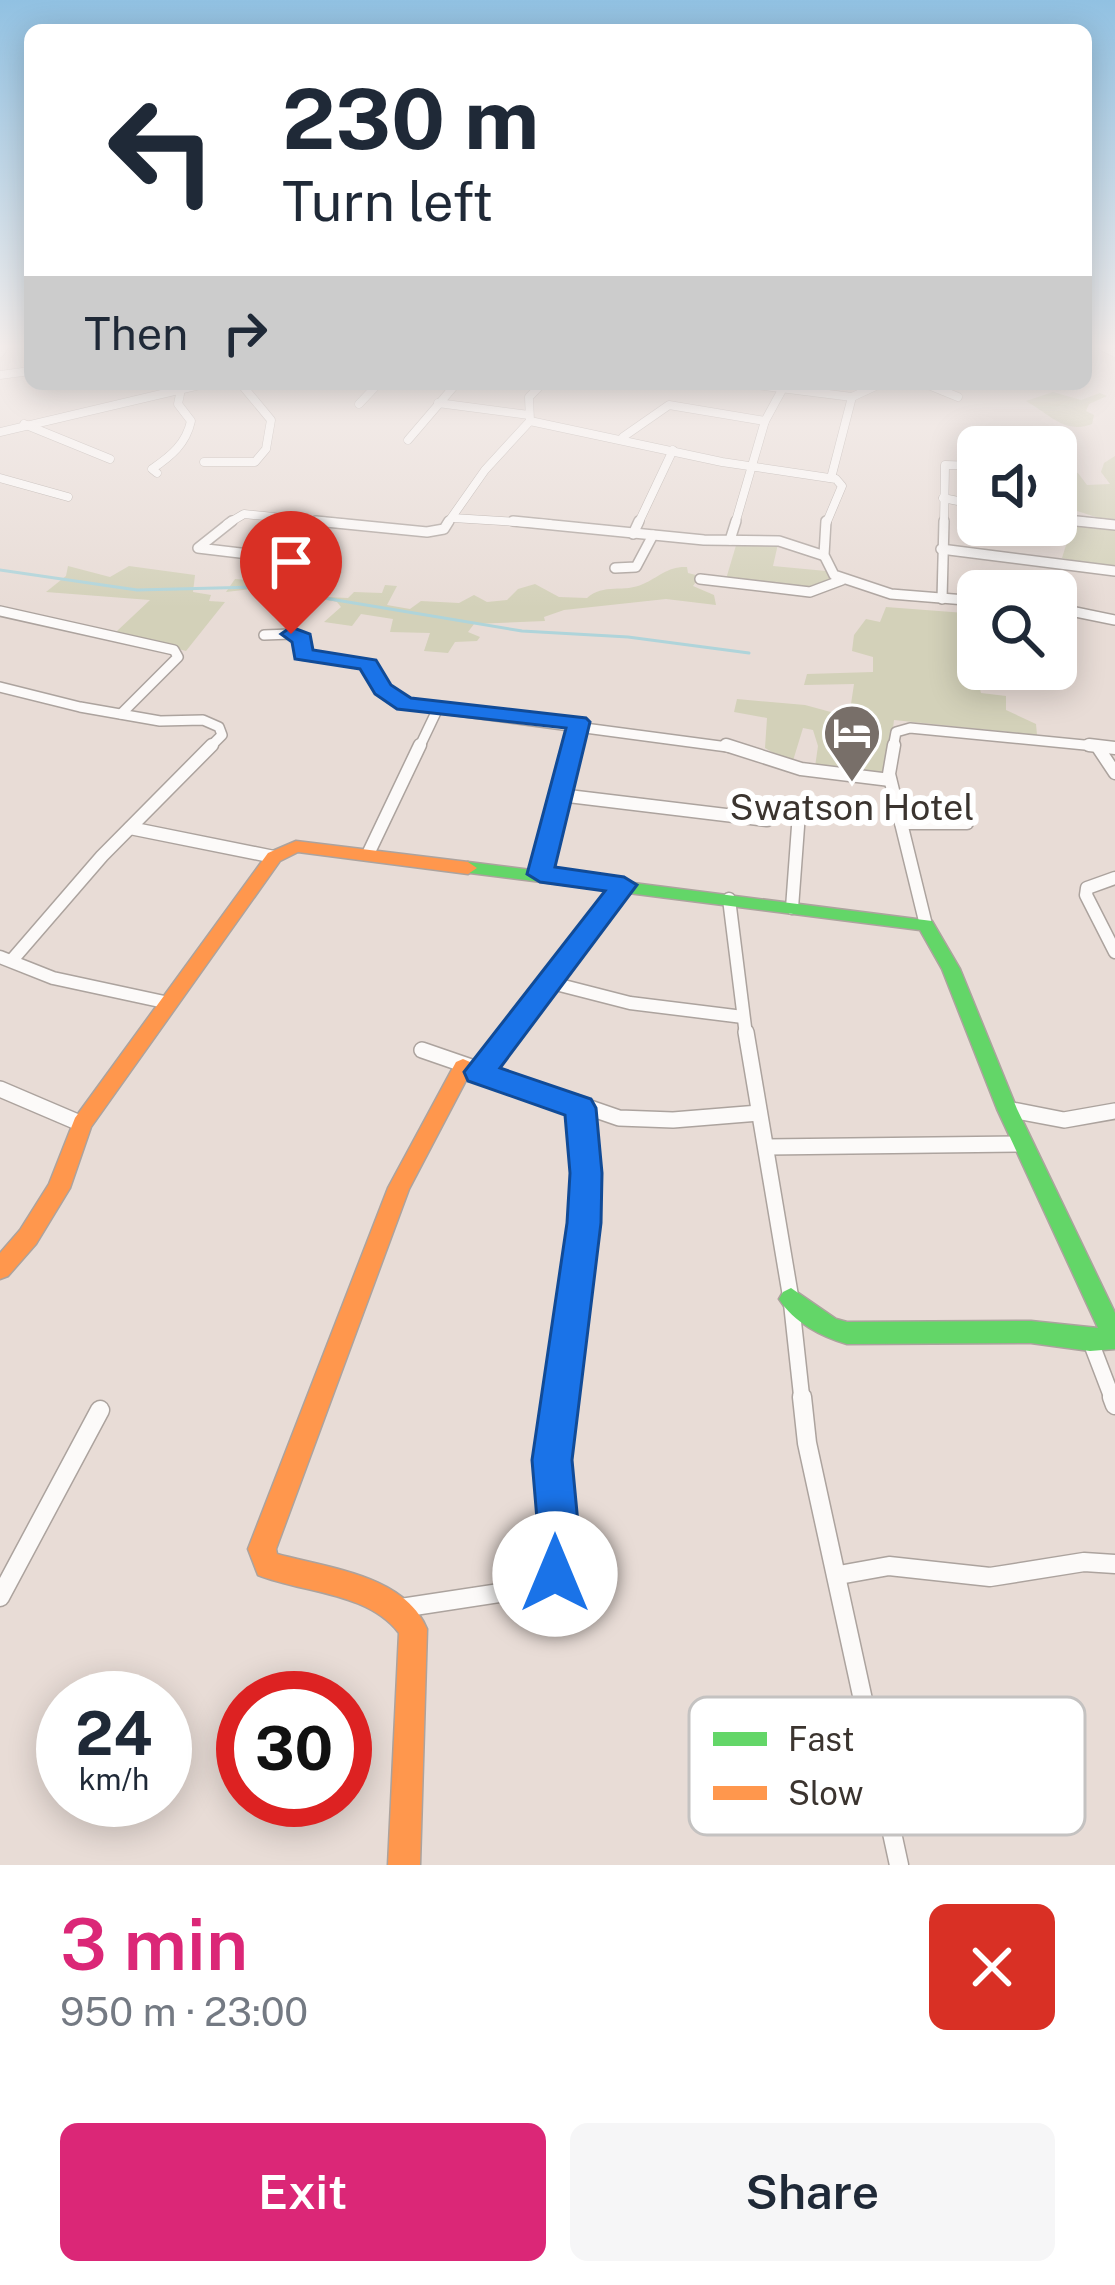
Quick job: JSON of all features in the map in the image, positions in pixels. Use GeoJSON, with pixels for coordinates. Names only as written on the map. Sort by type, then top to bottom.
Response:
{"type":"FeatureCollection","features":[{"type":"Feature","properties":{"kind":"street"},"geometry":{"type":"LineString","coordinates":[[49,434],[110,459]]}},
{"type":"Feature","properties":{"kind":"street"},"geometry":{"type":"LineString","coordinates":[[157,473],[152,469],[177,451],[188,434]]}},
{"type":"Feature","properties":{"kind":"street"},"geometry":{"type":"LineString","coordinates":[[203,462],[250,463],[266,449],[269,434]]}},
{"type":"Feature","properties":{"kind":"street"},"geometry":{"type":"LineString","coordinates":[[408,440],[413,434]]}},
{"type":"Feature","properties":{"kind":"street"},"geometry":{"type":"LineString","coordinates":[[282,558],[198,548],[208,535],[244,514],[434,532],[444,529],[516,434]]}},
{"type":"Feature","properties":{"kind":"street"},"geometry":{"type":"LineString","coordinates":[[608,434],[754,468],[831,478],[842,486],[831,504],[822,555],[825,566],[842,580],[874,591],[957,600]]}},
{"type":"Feature","properties":{"kind":"street"},"geometry":{"type":"LineString","coordinates":[[623,437],[627,434]]}},
{"type":"Feature","properties":{"kind":"street"},"geometry":{"type":"LineString","coordinates":[[730,540],[762,434]]}},
{"type":"Feature","properties":{"kind":"street"},"geometry":{"type":"LineString","coordinates":[[831,478],[842,434]]}},
{"type":"Feature","properties":{"kind":"street"},"geometry":{"type":"LineString","coordinates":[[633,534],[673,450]]}},
{"type":"Feature","properties":{"kind":"street"},"geometry":{"type":"LineString","coordinates":[[942,599],[945,465],[957,465]]}},
{"type":"Feature","properties":{"kind":"street"},"geometry":{"type":"LineString","coordinates":[[0,478],[68,497]]}},
{"type":"Feature","properties":{"kind":"street"},"geometry":{"type":"LineString","coordinates":[[943,498],[957,501]]}},
{"type":"Feature","properties":{"kind":"street"},"geometry":{"type":"LineString","coordinates":[[1077,516],[1096,524]]}},
{"type":"Feature","properties":{"kind":"street"},"geometry":{"type":"LineString","coordinates":[[453,518],[788,543],[822,555]]}},
{"type":"Feature","properties":{"kind":"street"},"geometry":{"type":"LineString","coordinates":[[270,557],[298,519]]}},
{"type":"Feature","properties":{"kind":"street"},"geometry":{"type":"LineString","coordinates":[[1077,521],[1115,525]]}},
{"type":"Feature","properties":{"kind":"street"},"geometry":{"type":"LineString","coordinates":[[615,568],[636,567],[653,535]]}},
{"type":"Feature","properties":{"kind":"street"},"geometry":{"type":"LineString","coordinates":[[941,549],[1115,571]]}},
{"type":"Feature","properties":{"kind":"street"},"geometry":{"type":"LineString","coordinates":[[700,579],[810,592],[842,580]]}},
{"type":"Feature","properties":{"kind":"street"},"geometry":{"type":"LineString","coordinates":[[0,611],[174,650],[178,656],[121,714]]}},
{"type":"Feature","properties":{"kind":"street"},"geometry":{"type":"LineString","coordinates":[[1077,612],[1115,620]]}},
{"type":"Feature","properties":{"kind":"street"},"geometry":{"type":"LineString","coordinates":[[264,635],[296,635],[303,639],[302,655],[359,661],[372,668],[383,689],[398,701],[718,742],[801,769],[890,780]]}},
{"type":"Feature","properties":{"kind":"street"},"geometry":{"type":"LineString","coordinates":[[0,687],[121,714],[160,721],[203,721],[219,727],[223,735],[6,958],[53,978],[169,1003]]}},
{"type":"Feature","properties":{"kind":"street"},"geometry":{"type":"LineString","coordinates":[[369,852],[439,706]]}},
{"type":"Feature","properties":{"kind":"street"},"geometry":{"type":"LineString","coordinates":[[540,874],[578,722]]}},
{"type":"Feature","properties":{"kind":"street"},"geometry":{"type":"LineString","coordinates":[[791,1299],[829,1328],[847,1333],[1031,1331],[1090,1340],[1115,1338],[1007,1109],[951,969],[926,925],[890,780],[896,732],[901,729],[1115,748]]}},
{"type":"Feature","properties":{"kind":"street"},"geometry":{"type":"LineString","coordinates":[[1099,749],[1115,773]]}},
{"type":"Feature","properties":{"kind":"street"},"geometry":{"type":"LineString","coordinates":[[560,795],[767,820]]}},
{"type":"Feature","properties":{"kind":"street"},"geometry":{"type":"LineString","coordinates":[[792,908],[799,813]]}},
{"type":"Feature","properties":{"kind":"street"},"geometry":{"type":"LineString","coordinates":[[902,823],[968,823]]}},
{"type":"Feature","properties":{"kind":"street"},"geometry":{"type":"LineString","coordinates":[[130,828],[274,856]]}},
{"type":"Feature","properties":{"kind":"street"},"geometry":{"type":"LineString","coordinates":[[0,1269],[28,1237],[59,1188],[82,1124],[274,856],[296,846],[926,925]]}},
{"type":"Feature","properties":{"kind":"street"},"geometry":{"type":"LineString","coordinates":[[1115,878],[1087,887],[1086,895],[1115,952]]}},
{"type":"Feature","properties":{"kind":"street"},"geometry":{"type":"LineString","coordinates":[[404,1865],[413,1629],[401,1608],[376,1595],[291,1577],[268,1565],[262,1549],[399,1188],[471,1070],[624,885]]}},
{"type":"Feature","properties":{"kind":"street"},"geometry":{"type":"LineString","coordinates":[[729,899],[743,1017],[791,1299],[807,1443],[864,1697]]}},
{"type":"Feature","properties":{"kind":"street"},"geometry":{"type":"LineString","coordinates":[[548,982],[630,1003],[743,1017]]}},
{"type":"Feature","properties":{"kind":"street"},"geometry":{"type":"LineString","coordinates":[[422,1050],[619,1118],[759,1114]]}},
{"type":"Feature","properties":{"kind":"street"},"geometry":{"type":"LineString","coordinates":[[0,1090],[82,1124]]}},
{"type":"Feature","properties":{"kind":"street"},"geometry":{"type":"LineString","coordinates":[[401,1608],[532,1588],[555,1574],[561,1555],[552,1460],[584,1223],[586,1173],[580,1108]]}},
{"type":"Feature","properties":{"kind":"street"},"geometry":{"type":"LineString","coordinates":[[1007,1109],[1064,1120],[1115,1111]]}},
{"type":"Feature","properties":{"kind":"street"},"geometry":{"type":"LineString","coordinates":[[767,1148],[1024,1144]]}},
{"type":"Feature","properties":{"kind":"street"},"geometry":{"type":"LineString","coordinates":[[1090,1340],[1115,1405]]}},
{"type":"Feature","properties":{"kind":"street"},"geometry":{"type":"LineString","coordinates":[[0,1597],[55,1502],[100,1410]]}},
{"type":"Feature","properties":{"kind":"street"},"geometry":{"type":"LineString","coordinates":[[839,1575],[889,1565],[990,1576],[1084,1562],[1115,1564]]}},
{"type":"Feature","properties":{"kind":"street"},"geometry":{"type":"LineString","coordinates":[[893,1835],[899,1865]]}},
{"type":"Feature","properties":{"kind":"shaded area"},"geometry":{"type":"Polygon","coordinates":[[[1115,456],[1115,523],[1077,511],[1077,473],[1087,485],[1110,484],[1101,472],[1104,463],[1115,456]]]}},
{"type":"Feature","properties":{"kind":"shaded area"},"geometry":{"type":"Polygon","coordinates":[[[1077,525],[1115,527],[1115,569],[1062,558],[1066,546],[1077,546],[1077,525]]]}},
{"type":"Feature","properties":{"kind":"shaded area"},"geometry":{"type":"Polygon","coordinates":[[[737,542],[778,544],[773,566],[826,571],[835,581],[812,590],[726,579],[737,542]]]}},
{"type":"Feature","properties":{"kind":"shaded area"},"geometry":{"type":"Polygon","coordinates":[[[249,559],[332,566],[342,572],[334,583],[325,584],[326,597],[382,593],[385,585],[397,586],[387,605],[410,609],[421,601],[459,603],[474,595],[487,602],[507,600],[518,589],[535,584],[559,597],[587,598],[600,591],[636,587],[669,570],[687,567],[688,573],[700,576],[693,586],[714,595],[716,605],[666,599],[564,610],[544,617],[545,621],[474,624],[468,632],[480,637],[477,641],[455,642],[448,653],[424,651],[430,633],[390,632],[393,619],[361,614],[352,626],[324,622],[341,607],[337,602],[270,587],[226,592],[235,579],[250,580],[261,568],[245,565],[249,559]]]}},
{"type":"Feature","properties":{"kind":"shaded area"},"geometry":{"type":"Polygon","coordinates":[[[68,566],[110,577],[129,566],[195,575],[193,592],[211,595],[209,601],[225,602],[186,651],[116,632],[150,600],[46,592],[66,576],[68,566]]]}},
{"type":"Feature","properties":{"kind":"shaded area"},"geometry":{"type":"Polygon","coordinates":[[[886,607],[957,612],[957,690],[1006,696],[1006,710],[1036,724],[1037,735],[894,720],[887,778],[815,767],[818,746],[813,730],[803,728],[792,764],[765,748],[767,718],[734,712],[737,699],[805,705],[864,721],[863,712],[851,704],[854,684],[804,685],[807,674],[873,672],[873,657],[852,651],[854,635],[866,619],[880,622],[886,607]]]}},
{"type":"Feature","properties":{"kind":"waterway"},"geometry":{"type":"LineString","coordinates":[[0,570],[137,590],[258,587],[522,631],[628,637],[749,653]]}},
{"type":"Feature","properties":{"kind":"traffic: fast"},"geometry":{"type":"LineString","coordinates":[[468,868],[926,925],[951,969],[1007,1109],[1115,1338],[1090,1340],[1031,1332],[847,1333],[829,1328],[791,1299]]}},
{"type":"Feature","properties":{"kind":"traffic: slow"},"geometry":{"type":"LineString","coordinates":[[0,1269],[28,1237],[59,1188],[82,1124],[274,857],[296,846],[468,868]]}},
{"type":"Feature","properties":{"kind":"traffic: slow"},"geometry":{"type":"LineString","coordinates":[[404,1865],[413,1629],[401,1613],[368,1593],[268,1565],[262,1549],[399,1188],[463,1067]]}},
{"type":"Feature","properties":{"kind":"place","name":"Swatson Hotel"},"geometry":{"type":"Point","coordinates":[852,784]}},
{"type":"Feature","properties":{"kind":"route"},"geometry":{"type":"LineString","coordinates":[[291,634],[303,639],[302,655],[368,664],[383,689],[405,704],[578,722],[540,874],[624,885],[479,1072],[580,1108],[586,1173],[584,1223],[572,1326],[561,1366],[552,1460],[561,1555],[555,1574]]}}]}
